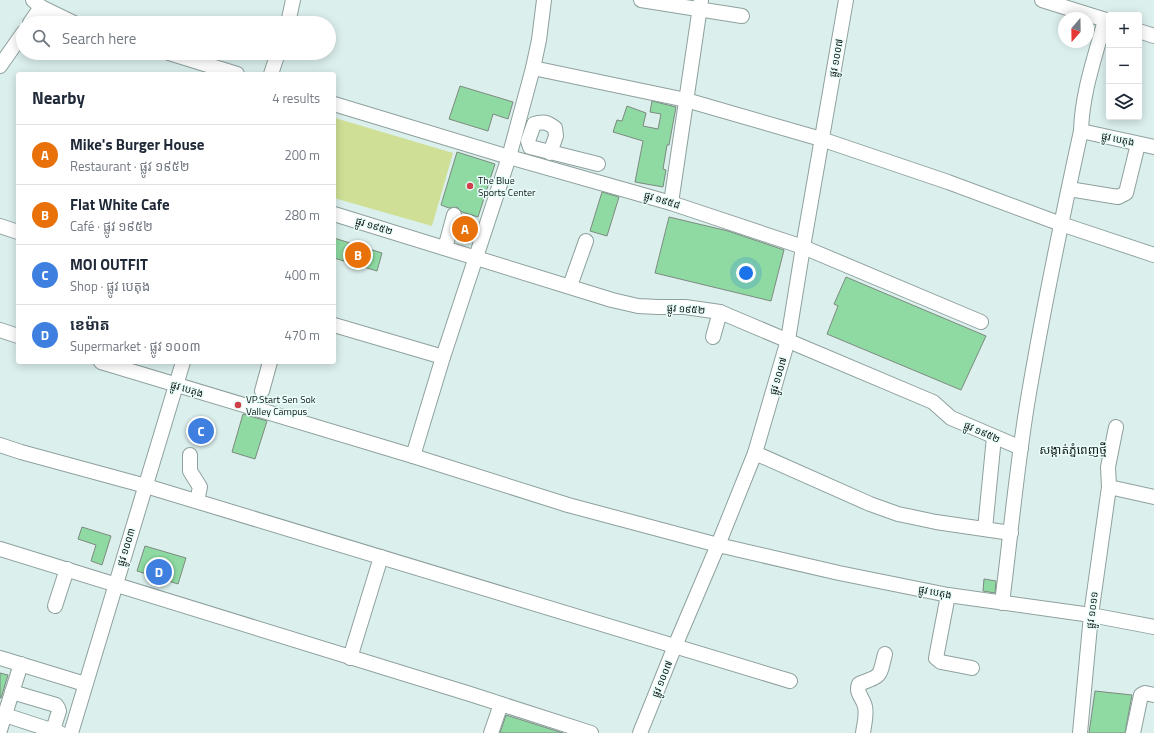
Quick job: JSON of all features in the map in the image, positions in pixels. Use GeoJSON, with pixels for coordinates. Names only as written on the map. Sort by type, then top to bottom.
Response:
{"type":"FeatureCollection","features":[{"type":"Feature","properties":{"kind":"street"},"geometry":{"type":"LineString","coordinates":[[290,16],[293,0]]}},
{"type":"Feature","properties":{"kind":"street"},"geometry":{"type":"LineString","coordinates":[[413,456],[443,357],[509,157],[533,68],[539,40],[544,0]]}},
{"type":"Feature","properties":{"kind":"street"},"geometry":{"type":"LineString","coordinates":[[641,0],[700,5],[742,16]]}},
{"type":"Feature","properties":{"kind":"street","name":"ផ្លូវ ១០០៧"},"geometry":{"type":"LineString","coordinates":[[640,733],[755,453],[788,340],[821,139],[846,0]]}},
{"type":"Feature","properties":{"kind":"street"},"geometry":{"type":"LineString","coordinates":[[1042,0],[1106,21]]}},
{"type":"Feature","properties":{"kind":"street"},"geometry":{"type":"LineString","coordinates":[[32,16],[37,3],[61,16]]}},
{"type":"Feature","properties":{"kind":"street"},"geometry":{"type":"LineString","coordinates":[[671,203],[700,5]]}},
{"type":"Feature","properties":{"kind":"street"},"geometry":{"type":"LineString","coordinates":[[1002,603],[1029,392],[1054,253],[1081,132],[1082,115],[1090,74],[1106,24]]}},
{"type":"Feature","properties":{"kind":"street"},"geometry":{"type":"LineString","coordinates":[[1142,32],[1154,36]]}},
{"type":"Feature","properties":{"kind":"street"},"geometry":{"type":"LineString","coordinates":[[0,66],[16,43]]}},
{"type":"Feature","properties":{"kind":"street"},"geometry":{"type":"LineString","coordinates":[[192,60],[231,72]]}},
{"type":"Feature","properties":{"kind":"street"},"geometry":{"type":"LineString","coordinates":[[272,72],[276,60]]}},
{"type":"Feature","properties":{"kind":"street"},"geometry":{"type":"LineString","coordinates":[[533,68],[686,100],[821,139],[948,182],[1061,224],[1154,255]]}},
{"type":"Feature","properties":{"kind":"street","name":"ផ្លូវ ១៩៥៨"},"geometry":{"type":"LineString","coordinates":[[336,105],[509,157],[671,203],[803,246],[981,322]]}},
{"type":"Feature","properties":{"kind":"street","name":"ផ្លូវ បេតុង"},"geometry":{"type":"LineString","coordinates":[[1081,132],[1154,147]]}},
{"type":"Feature","properties":{"kind":"street"},"geometry":{"type":"LineString","coordinates":[[1069,189],[1118,197],[1126,193],[1138,144]]}},
{"type":"Feature","properties":{"kind":"street"},"geometry":{"type":"LineString","coordinates":[[550,153],[598,164]]}},
{"type":"Feature","properties":{"kind":"street"},"geometry":{"type":"LineString","coordinates":[[574,175],[577,160]]}},
{"type":"Feature","properties":{"kind":"street","name":"ផ្លូវ ១៩៥២"},"geometry":{"type":"LineString","coordinates":[[336,215],[612,300],[638,306],[685,307],[720,312],[933,402],[951,418],[1021,448]]}},
{"type":"Feature","properties":{"kind":"street"},"geometry":{"type":"LineString","coordinates":[[445,248],[454,215]]}},
{"type":"Feature","properties":{"kind":"street"},"geometry":{"type":"LineString","coordinates":[[0,226],[16,231]]}},
{"type":"Feature","properties":{"kind":"street"},"geometry":{"type":"LineString","coordinates":[[570,286],[586,241]]}},
{"type":"Feature","properties":{"kind":"street"},"geometry":{"type":"LineString","coordinates":[[713,337],[720,312]]}},
{"type":"Feature","properties":{"kind":"street"},"geometry":{"type":"LineString","coordinates":[[336,326],[443,357]]}},
{"type":"Feature","properties":{"kind":"street"},"geometry":{"type":"LineString","coordinates":[[0,330],[16,335]]}},
{"type":"Feature","properties":{"kind":"street","name":"ផ្លូវ បេតុង"},"geometry":{"type":"LineString","coordinates":[[108,364],[413,456],[568,505],[718,545],[839,573],[948,595],[1090,615],[1154,627]]}},
{"type":"Feature","properties":{"kind":"street","name":"ផ្លូវ ១០០៣"},"geometry":{"type":"LineString","coordinates":[[71,733],[182,364]]}},
{"type":"Feature","properties":{"kind":"street"},"geometry":{"type":"LineString","coordinates":[[262,391],[269,364]]}},
{"type":"Feature","properties":{"kind":"street","name":"ផ្លូវ ១០១១"},"geometry":{"type":"LineString","coordinates":[[1080,733],[1090,615],[1109,487],[1108,467],[1116,427]]}},
{"type":"Feature","properties":{"kind":"street"},"geometry":{"type":"LineString","coordinates":[[984,529],[994,437]]}},
{"type":"Feature","properties":{"kind":"street"},"geometry":{"type":"LineString","coordinates":[[0,445],[197,501],[790,681]]}},
{"type":"Feature","properties":{"kind":"street"},"geometry":{"type":"LineString","coordinates":[[755,453],[870,504],[898,514],[936,522],[1011,532]]}},
{"type":"Feature","properties":{"kind":"street"},"geometry":{"type":"LineString","coordinates":[[190,455],[190,470],[200,487],[197,501]]}},
{"type":"Feature","properties":{"kind":"street"},"geometry":{"type":"LineString","coordinates":[[1109,487],[1154,497]]}},
{"type":"Feature","properties":{"kind":"street"},"geometry":{"type":"LineString","coordinates":[[0,549],[591,733]]}},
{"type":"Feature","properties":{"kind":"street"},"geometry":{"type":"LineString","coordinates":[[350,658],[380,557]]}},
{"type":"Feature","properties":{"kind":"street"},"geometry":{"type":"LineString","coordinates":[[55,606],[67,569]]}},
{"type":"Feature","properties":{"kind":"street"},"geometry":{"type":"LineString","coordinates":[[948,595],[936,658],[942,662],[972,668]]}},
{"type":"Feature","properties":{"kind":"street"},"geometry":{"type":"LineString","coordinates":[[863,733],[865,706],[857,687],[859,684],[880,674],[885,654]]}},
{"type":"Feature","properties":{"kind":"street"},"geometry":{"type":"LineString","coordinates":[[0,658],[85,684]]}},
{"type":"Feature","properties":{"kind":"street"},"geometry":{"type":"LineString","coordinates":[[0,730],[21,664]]}},
{"type":"Feature","properties":{"kind":"street"},"geometry":{"type":"LineString","coordinates":[[5,715],[55,732],[59,711],[56,705],[12,692]]}},
{"type":"Feature","properties":{"kind":"street"},"geometry":{"type":"LineString","coordinates":[[1133,733],[1141,695],[1145,693],[1154,695]]}},
{"type":"Feature","properties":{"kind":"street"},"geometry":{"type":"LineString","coordinates":[[491,733],[500,704]]}},
{"type":"Feature","properties":{"kind":"green space"},"geometry":{"type":"Polygon","coordinates":[[[336,118],[453,153],[432,226],[336,199],[336,118]]]}},
{"type":"Feature","properties":{"kind":"building"},"geometry":{"type":"Polygon","coordinates":[[[460,86],[513,102],[508,119],[493,114],[488,131],[449,119],[460,86]]]}},
{"type":"Feature","properties":{"kind":"building"},"geometry":{"type":"Polygon","coordinates":[[[652,101],[676,107],[663,169],[666,170],[663,187],[635,182],[643,141],[613,132],[617,120],[622,121],[627,106],[646,113],[643,126],[658,129],[661,114],[650,112],[652,101]]]}},
{"type":"Feature","properties":{"kind":"building"},"geometry":{"type":"Polygon","coordinates":[[[457,152],[495,164],[478,217],[462,212],[457,207],[449,208],[441,205],[457,152]]]}},
{"type":"Feature","properties":{"kind":"building"},"geometry":{"type":"Polygon","coordinates":[[[602,192],[619,197],[607,236],[590,231],[602,192]]]}},
{"type":"Feature","properties":{"kind":"building"},"geometry":{"type":"Polygon","coordinates":[[[669,217],[728,231],[784,250],[771,301],[655,273],[669,217]]]}},
{"type":"Feature","properties":{"kind":"building"},"geometry":{"type":"Polygon","coordinates":[[[336,239],[382,253],[377,271],[336,259],[336,239]]]}},
{"type":"Feature","properties":{"kind":"building"},"geometry":{"type":"Polygon","coordinates":[[[846,277],[986,336],[961,390],[827,334],[838,306],[834,304],[846,277]]]}},
{"type":"Feature","properties":{"kind":"building"},"geometry":{"type":"Polygon","coordinates":[[[243,414],[267,421],[255,459],[232,452],[243,414]]]}},
{"type":"Feature","properties":{"kind":"building"},"geometry":{"type":"Polygon","coordinates":[[[82,527],[111,536],[102,565],[91,561],[96,545],[78,539],[82,527]]]}},
{"type":"Feature","properties":{"kind":"building"},"geometry":{"type":"Polygon","coordinates":[[[145,546],[186,558],[178,584],[137,571],[145,546]]]}},
{"type":"Feature","properties":{"kind":"building"},"geometry":{"type":"Polygon","coordinates":[[[984,579],[996,581],[995,593],[983,591],[984,579]]]}},
{"type":"Feature","properties":{"kind":"building"},"geometry":{"type":"Polygon","coordinates":[[[0,673],[8,675],[1,698],[0,698],[0,673]]]}},
{"type":"Feature","properties":{"kind":"building"},"geometry":{"type":"Polygon","coordinates":[[[1095,691],[1132,695],[1125,733],[1089,733],[1095,691]]]}},
{"type":"Feature","properties":{"kind":"building"},"geometry":{"type":"Polygon","coordinates":[[[506,715],[563,733],[500,733],[506,715]]]}},
{"type":"Feature","properties":{"kind":"place","name":"The Blue Sports Center"},"geometry":{"type":"Point","coordinates":[470,186]}},
{"type":"Feature","properties":{"kind":"place","name":"Mike's Burger House"},"geometry":{"type":"Point","coordinates":[465,229]}},
{"type":"Feature","properties":{"kind":"place","name":"Flat White Cafe"},"geometry":{"type":"Point","coordinates":[358,255]}},
{"type":"Feature","properties":{"kind":"place","name":"VP.Start Sen Sok Valley Campus"},"geometry":{"type":"Point","coordinates":[238,405]}},
{"type":"Feature","properties":{"kind":"place","name":"MOI OUTFIT"},"geometry":{"type":"Point","coordinates":[201,431]}},
{"type":"Feature","properties":{"kind":"place","name":"ខេម៉ាត"},"geometry":{"type":"Point","coordinates":[159,572]}},
{"type":"Feature","properties":{"kind":"district","name":"សង្កាត់ភ្នំពេញថ្មី"},"geometry":{"type":"Point","coordinates":[1073,449]}}]}
